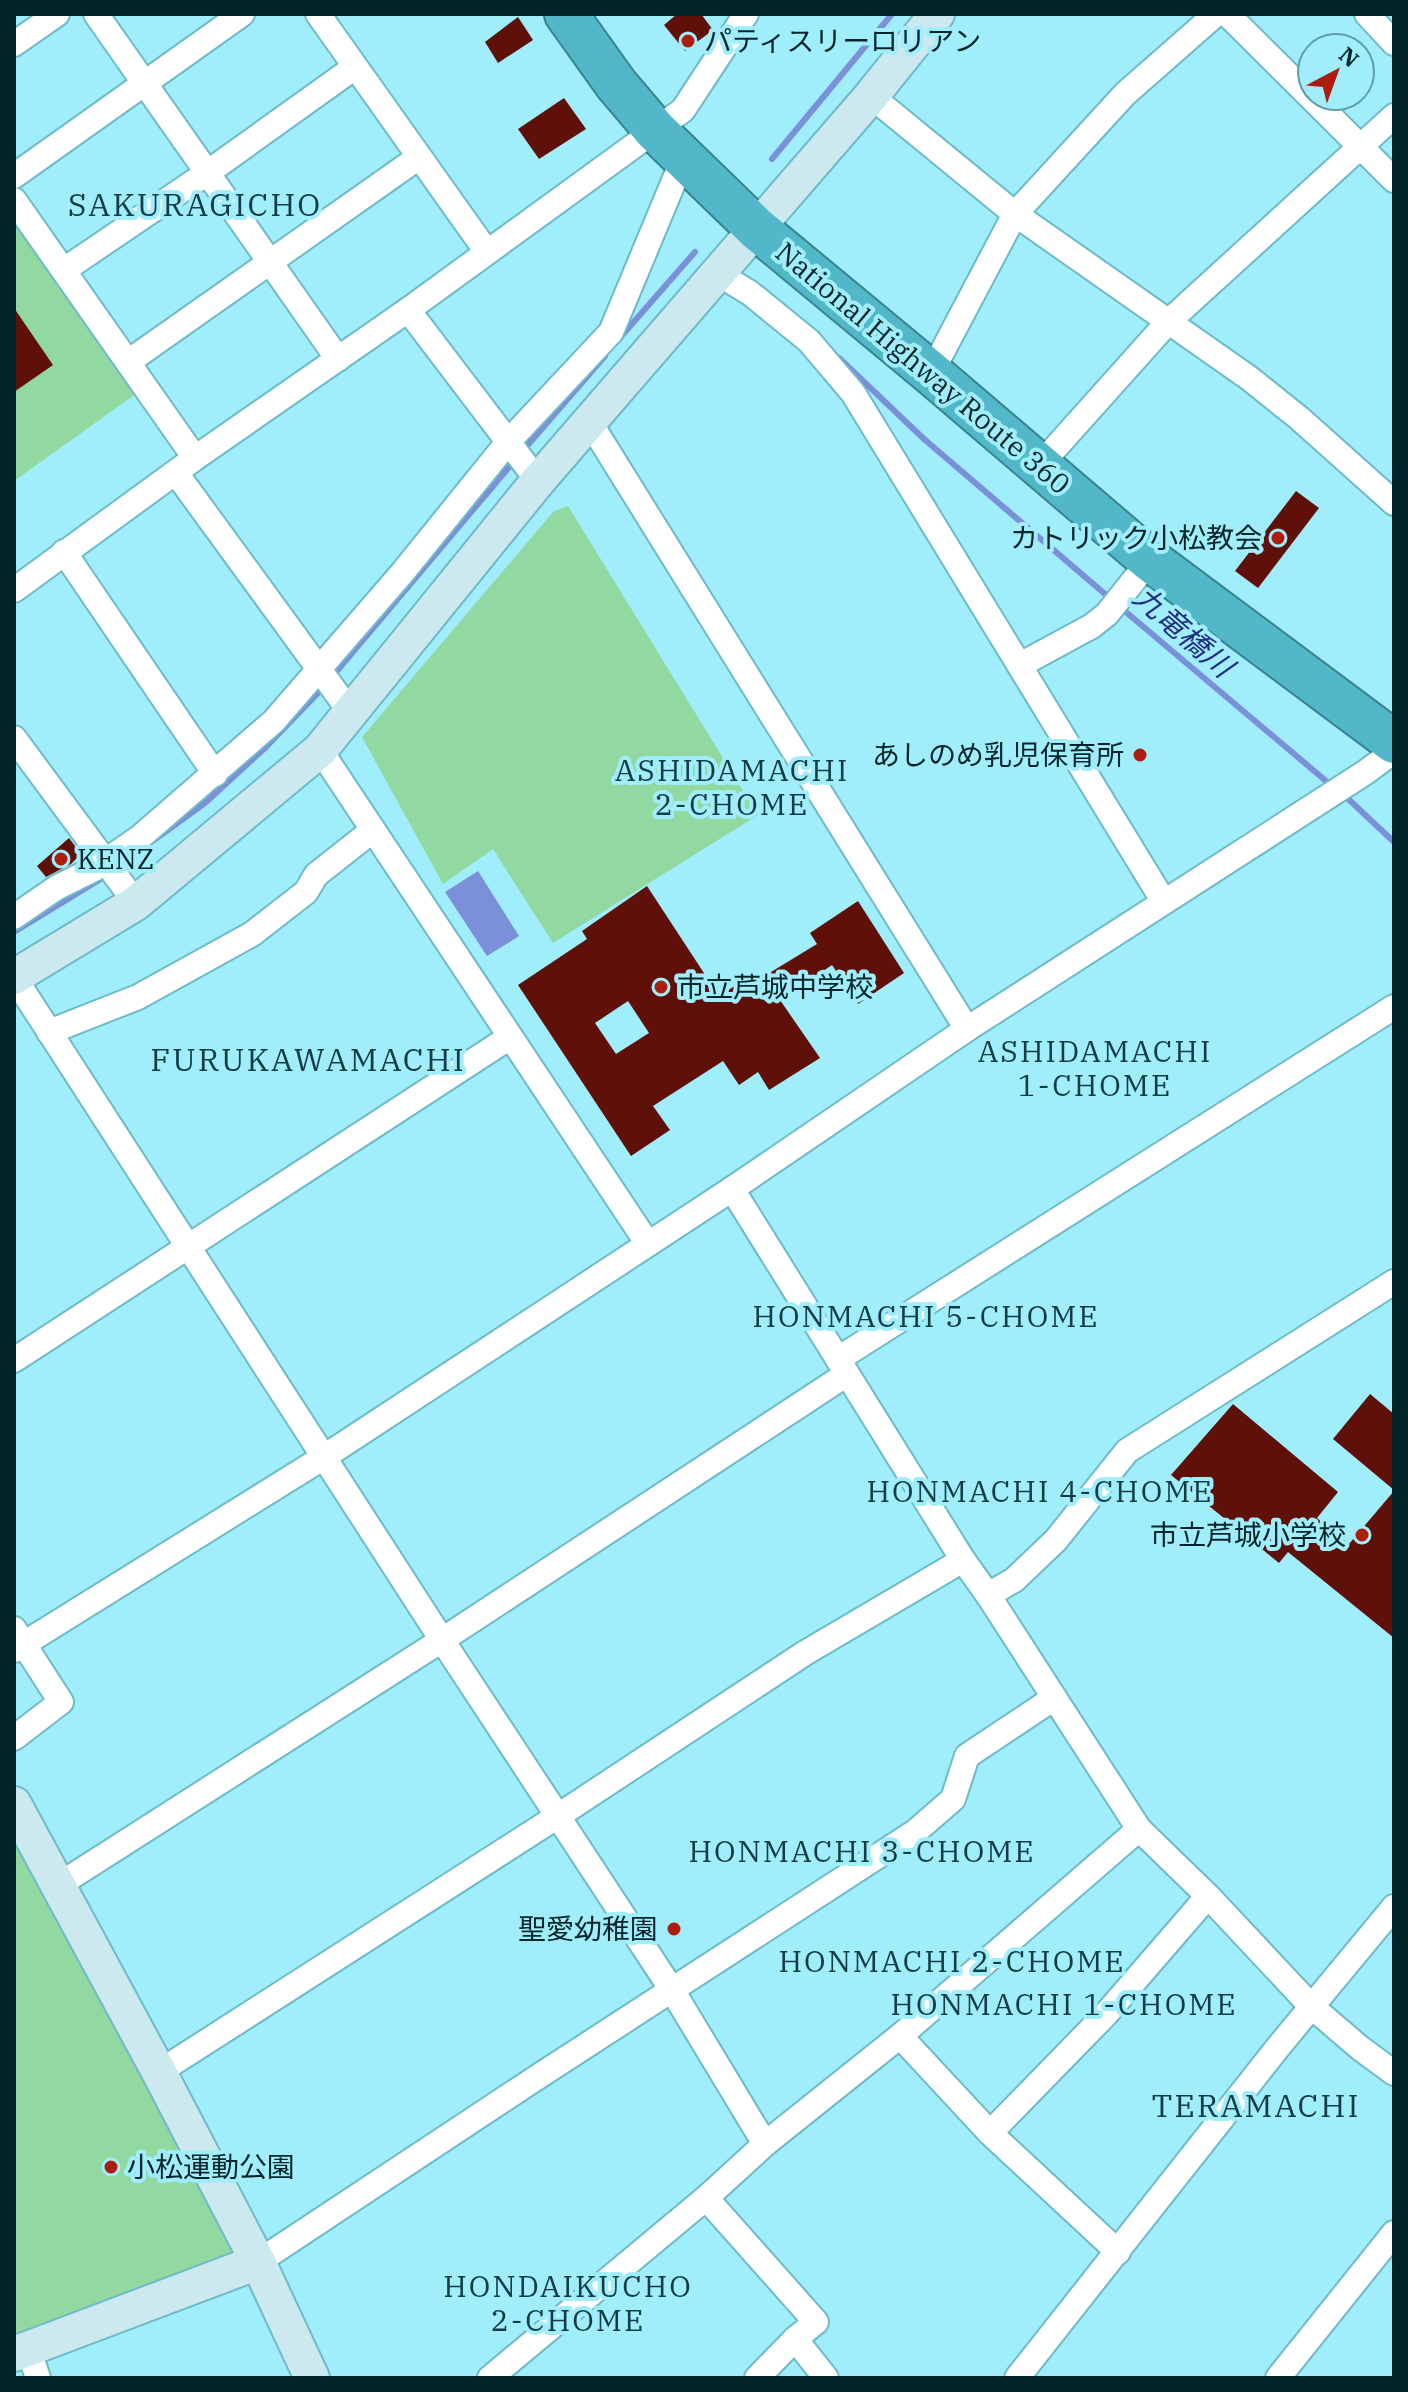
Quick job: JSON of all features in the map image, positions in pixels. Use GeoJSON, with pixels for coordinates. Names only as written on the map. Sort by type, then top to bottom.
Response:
{"type":"FeatureCollection","features":[{"type":"Feature","properties":{"kind":"highway","name":"National Highway Route 360"},"geometry":{"type":"LineString","coordinates":[[566,14],[616,84],[670,144],[756,228],[1040,465],[1138,576],[1394,742]]}},
{"type":"Feature","properties":{"kind":"street"},"geometry":{"type":"LineString","coordinates":[[14,44],[57,14]]}},
{"type":"Feature","properties":{"kind":"street"},"geometry":{"type":"LineString","coordinates":[[96,14],[338,359]]}},
{"type":"Feature","properties":{"kind":"street"},"geometry":{"type":"LineString","coordinates":[[14,176],[242,14]]}},
{"type":"Feature","properties":{"kind":"street"},"geometry":{"type":"LineString","coordinates":[[318,14],[487,252]]}},
{"type":"Feature","properties":{"kind":"street"},"geometry":{"type":"LineString","coordinates":[[765,2144],[672,1990],[14,977],[136,903],[320,750],[538,481],[871,96],[937,14]]}},
{"type":"Feature","properties":{"kind":"street"},"geometry":{"type":"LineString","coordinates":[[931,373],[1015,214],[1125,94],[1216,14]]}},
{"type":"Feature","properties":{"kind":"street"},"geometry":{"type":"LineString","coordinates":[[1227,14],[1394,180]]}},
{"type":"Feature","properties":{"kind":"street"},"geometry":{"type":"LineString","coordinates":[[1367,14],[1394,43]]}},
{"type":"Feature","properties":{"kind":"street"},"geometry":{"type":"LineString","coordinates":[[14,917],[56,888],[106,862],[139,838],[274,721],[403,572],[508,442],[611,332],[669,189],[670,144],[683,110],[738,18]]}},
{"type":"Feature","properties":{"kind":"street"},"geometry":{"type":"LineString","coordinates":[[64,270],[355,67]]}},
{"type":"Feature","properties":{"kind":"street"},"geometry":{"type":"LineString","coordinates":[[871,96],[1015,214],[1249,378],[1394,503]]}},
{"type":"Feature","properties":{"kind":"street"},"geometry":{"type":"LineString","coordinates":[[1040,465],[1168,322],[1394,116]]}},
{"type":"Feature","properties":{"kind":"street"},"geometry":{"type":"LineString","coordinates":[[14,590],[487,252],[670,144]]}},
{"type":"Feature","properties":{"kind":"street"},"geometry":{"type":"LineString","coordinates":[[128,362],[419,157]]}},
{"type":"Feature","properties":{"kind":"street"},"geometry":{"type":"LineString","coordinates":[[14,200],[128,362],[186,465],[351,713]]}},
{"type":"Feature","properties":{"kind":"street"},"geometry":{"type":"LineString","coordinates":[[717,273],[750,293],[809,341],[853,393],[1164,902]]}},
{"type":"Feature","properties":{"kind":"street"},"geometry":{"type":"LineString","coordinates":[[408,310],[538,481]]}},
{"type":"Feature","properties":{"kind":"street"},"geometry":{"type":"LineString","coordinates":[[589,421],[967,1029]]}},
{"type":"Feature","properties":{"kind":"street"},"geometry":{"type":"LineString","coordinates":[[64,552],[215,774]]}},
{"type":"Feature","properties":{"kind":"street"},"geometry":{"type":"LineString","coordinates":[[1020,665],[1092,626],[1107,614],[1138,576]]}},
{"type":"Feature","properties":{"kind":"street"},"geometry":{"type":"LineString","coordinates":[[320,750],[648,1244]]}},
{"type":"Feature","properties":{"kind":"street"},"geometry":{"type":"LineString","coordinates":[[14,1738],[61,1702],[17,1641],[324,1457],[732,1189],[967,1029],[1394,751]]}},
{"type":"Feature","properties":{"kind":"street"},"geometry":{"type":"LineString","coordinates":[[18,752],[136,903]]}},
{"type":"Feature","properties":{"kind":"street"},"geometry":{"type":"LineString","coordinates":[[49,1032],[138,997],[252,934],[306,892],[316,875],[373,830]]}},
{"type":"Feature","properties":{"kind":"street"},"geometry":{"type":"LineString","coordinates":[[57,1886],[442,1640],[842,1366],[1394,1007]]}},
{"type":"Feature","properties":{"kind":"street"},"geometry":{"type":"LineString","coordinates":[[14,1360],[510,1037]]}},
{"type":"Feature","properties":{"kind":"street"},"geometry":{"type":"LineString","coordinates":[[732,1189],[963,1560],[1139,1829],[1208,1896],[1311,2006],[1394,2073]]}},
{"type":"Feature","properties":{"kind":"street"},"geometry":{"type":"LineString","coordinates":[[988,1595],[1014,1580],[1056,1540],[1127,1451],[1394,1282]]}},
{"type":"Feature","properties":{"kind":"street"},"geometry":{"type":"LineString","coordinates":[[159,2072],[805,1653],[963,1560]]}},
{"type":"Feature","properties":{"kind":"street"},"geometry":{"type":"LineString","coordinates":[[27,2360],[258,2262],[915,1832],[953,1799],[967,1756],[1054,1698]]}},
{"type":"Feature","properties":{"kind":"street"},"geometry":{"type":"LineString","coordinates":[[14,1804],[258,2262],[312,2378]]}},
{"type":"Feature","properties":{"kind":"street"},"geometry":{"type":"LineString","coordinates":[[490,2378],[706,2198],[765,2144],[900,2036],[1139,1829]]}},
{"type":"Feature","properties":{"kind":"street"},"geometry":{"type":"LineString","coordinates":[[990,2133],[1106,2014],[1208,1896]]}},
{"type":"Feature","properties":{"kind":"street"},"geometry":{"type":"LineString","coordinates":[[1018,2378],[1311,2006],[1394,1907]]}},
{"type":"Feature","properties":{"kind":"street"},"geometry":{"type":"LineString","coordinates":[[900,2036],[990,2133],[1118,2252]]}},
{"type":"Feature","properties":{"kind":"street"},"geometry":{"type":"LineString","coordinates":[[706,2198],[816,2322],[757,2378]]}},
{"type":"Feature","properties":{"kind":"street"},"geometry":{"type":"LineString","coordinates":[[1278,2378],[1394,2233]]}},
{"type":"Feature","properties":{"kind":"street"},"geometry":{"type":"LineString","coordinates":[[795,2339],[826,2378]]}},
{"type":"Feature","properties":{"kind":"green space"},"geometry":{"type":"Polygon","coordinates":[[[14,220],[137,393],[14,481],[14,220]]]}},
{"type":"Feature","properties":{"kind":"green space"},"geometry":{"type":"Polygon","coordinates":[[[568,506],[758,815],[553,943],[493,849],[443,884],[362,737],[554,511],[568,506]]]}},
{"type":"Feature","properties":{"kind":"green space","name":"小松運動公園"},"geometry":{"type":"Polygon","coordinates":[[[14,1804],[258,2262],[14,2354],[14,1804]]]}},
{"type":"Feature","properties":{"kind":"water"},"geometry":{"type":"Polygon","coordinates":[[[478,871],[519,936],[487,956],[445,892],[478,871]]]}},
{"type":"Feature","properties":{"kind":"building","name":"パティスリーロリアン"},"geometry":{"type":"Polygon","coordinates":[[[677,14],[701,14],[713,30],[685,51],[664,25],[677,14]]]}},
{"type":"Feature","properties":{"kind":"building"},"geometry":{"type":"Polygon","coordinates":[[[518,17],[533,40],[498,63],[485,42],[518,17]]]}},
{"type":"Feature","properties":{"kind":"building"},"geometry":{"type":"Polygon","coordinates":[[[564,98],[586,129],[539,159],[518,129],[564,98]]]}},
{"type":"Feature","properties":{"kind":"building"},"geometry":{"type":"Polygon","coordinates":[[[14,308],[53,365],[14,392],[14,308]]]}},
{"type":"Feature","properties":{"kind":"building"},"geometry":{"type":"Polygon","coordinates":[[[1296,491],[1319,508],[1258,588],[1235,571],[1296,491]]]}},
{"type":"Feature","properties":{"kind":"building","name":"KENZ"},"geometry":{"type":"Polygon","coordinates":[[[69,838],[81,854],[71,864],[46,877],[37,866],[69,838]]]}},
{"type":"Feature","properties":{"kind":"building"},"geometry":{"type":"Polygon","coordinates":[[[647,886],[719,996],[744,980],[748,986],[817,944],[810,933],[858,901],[904,973],[858,1004],[832,965],[780,1000],[820,1058],[769,1090],[758,1072],[739,1085],[723,1061],[653,1106],[670,1130],[631,1156],[518,985],[587,939],[582,931],[647,886]],[[628,1001],[595,1023],[616,1054],[649,1033],[628,1001]]]}},
{"type":"Feature","properties":{"kind":"building"},"geometry":{"type":"Polygon","coordinates":[[[1370,1394],[1394,1414],[1394,1490],[1333,1439],[1370,1394]]]}},
{"type":"Feature","properties":{"kind":"building"},"geometry":{"type":"Polygon","coordinates":[[[1233,1404],[1338,1492],[1317,1518],[1349,1544],[1394,1491],[1394,1638],[1288,1552],[1279,1563],[1171,1475],[1233,1404]]]}},
{"type":"Feature","properties":{"kind":"waterway"},"geometry":{"type":"LineString","coordinates":[[772,159],[892,14]]}},
{"type":"Feature","properties":{"kind":"waterway"},"geometry":{"type":"LineString","coordinates":[[617,341],[695,252]]}},
{"type":"Feature","properties":{"kind":"waterway"},"geometry":{"type":"LineString","coordinates":[[526,447],[605,356]]}},
{"type":"Feature","properties":{"kind":"waterway","name":"九竜橋川"},"geometry":{"type":"LineString","coordinates":[[839,358],[924,439],[1112,600]]}},
{"type":"Feature","properties":{"kind":"waterway"},"geometry":{"type":"LineString","coordinates":[[336,672],[510,466]]}},
{"type":"Feature","properties":{"kind":"waterway","name":"九竜橋川"},"geometry":{"type":"LineString","coordinates":[[1120,607],[1332,786]]}},
{"type":"Feature","properties":{"kind":"waterway"},"geometry":{"type":"LineString","coordinates":[[154,840],[205,803],[266,747],[320,691]]}},
{"type":"Feature","properties":{"kind":"waterway","name":"九竜橋川"},"geometry":{"type":"LineString","coordinates":[[1344,795],[1394,842]]}},
{"type":"Feature","properties":{"kind":"waterway"},"geometry":{"type":"LineString","coordinates":[[14,932],[104,877]]}},
{"type":"Feature","properties":{"kind":"place","name":"パティスリーロリアン"},"geometry":{"type":"Point","coordinates":[688,41]}},
{"type":"Feature","properties":{"kind":"place","name":"カトリック小松教会"},"geometry":{"type":"Point","coordinates":[1278,538]}},
{"type":"Feature","properties":{"kind":"place","name":"あしのめ乳児保育所"},"geometry":{"type":"Point","coordinates":[1140,755]}},
{"type":"Feature","properties":{"kind":"place","name":"KENZ"},"geometry":{"type":"Point","coordinates":[61,859]}},
{"type":"Feature","properties":{"kind":"place","name":"市立芦城中学校"},"geometry":{"type":"Point","coordinates":[661,987]}},
{"type":"Feature","properties":{"kind":"place","name":"市立芦城小学校"},"geometry":{"type":"Point","coordinates":[1362,1535]}},
{"type":"Feature","properties":{"kind":"place","name":"聖愛幼稚園"},"geometry":{"type":"Point","coordinates":[674,1929]}},
{"type":"Feature","properties":{"kind":"place","name":"小松運動公園"},"geometry":{"type":"Point","coordinates":[111,2167]}},
{"type":"Feature","properties":{"kind":"district","name":"SAKURAGICHO"},"geometry":{"type":"Point","coordinates":[195,205]}},
{"type":"Feature","properties":{"kind":"district","name":"ASHIDAMACHI 2-CHOME"},"geometry":{"type":"Point","coordinates":[732,788]}},
{"type":"Feature","properties":{"kind":"district","name":"FURUKAWAMACHI"},"geometry":{"type":"Point","coordinates":[308,1060]}},
{"type":"Feature","properties":{"kind":"district","name":"ASHIDAMACHI 1-CHOME"},"geometry":{"type":"Point","coordinates":[1095,1069]}},
{"type":"Feature","properties":{"kind":"district","name":"HONMACHI 5-CHOME"},"geometry":{"type":"Point","coordinates":[926,1317]}},
{"type":"Feature","properties":{"kind":"district","name":"HONMACHI 4-CHOME"},"geometry":{"type":"Point","coordinates":[1040,1492]}},
{"type":"Feature","properties":{"kind":"district","name":"HONMACHI 3-CHOME"},"geometry":{"type":"Point","coordinates":[862,1852]}},
{"type":"Feature","properties":{"kind":"district","name":"HONMACHI 2-CHOME"},"geometry":{"type":"Point","coordinates":[952,1962]}},
{"type":"Feature","properties":{"kind":"district","name":"HONMACHI 1-CHOME"},"geometry":{"type":"Point","coordinates":[1064,2005]}},
{"type":"Feature","properties":{"kind":"district","name":"TERAMACHI"},"geometry":{"type":"Point","coordinates":[1256,2106]}},
{"type":"Feature","properties":{"kind":"district","name":"HONDAIKUCHO 2-CHOME"},"geometry":{"type":"Point","coordinates":[568,2304]}}]}
